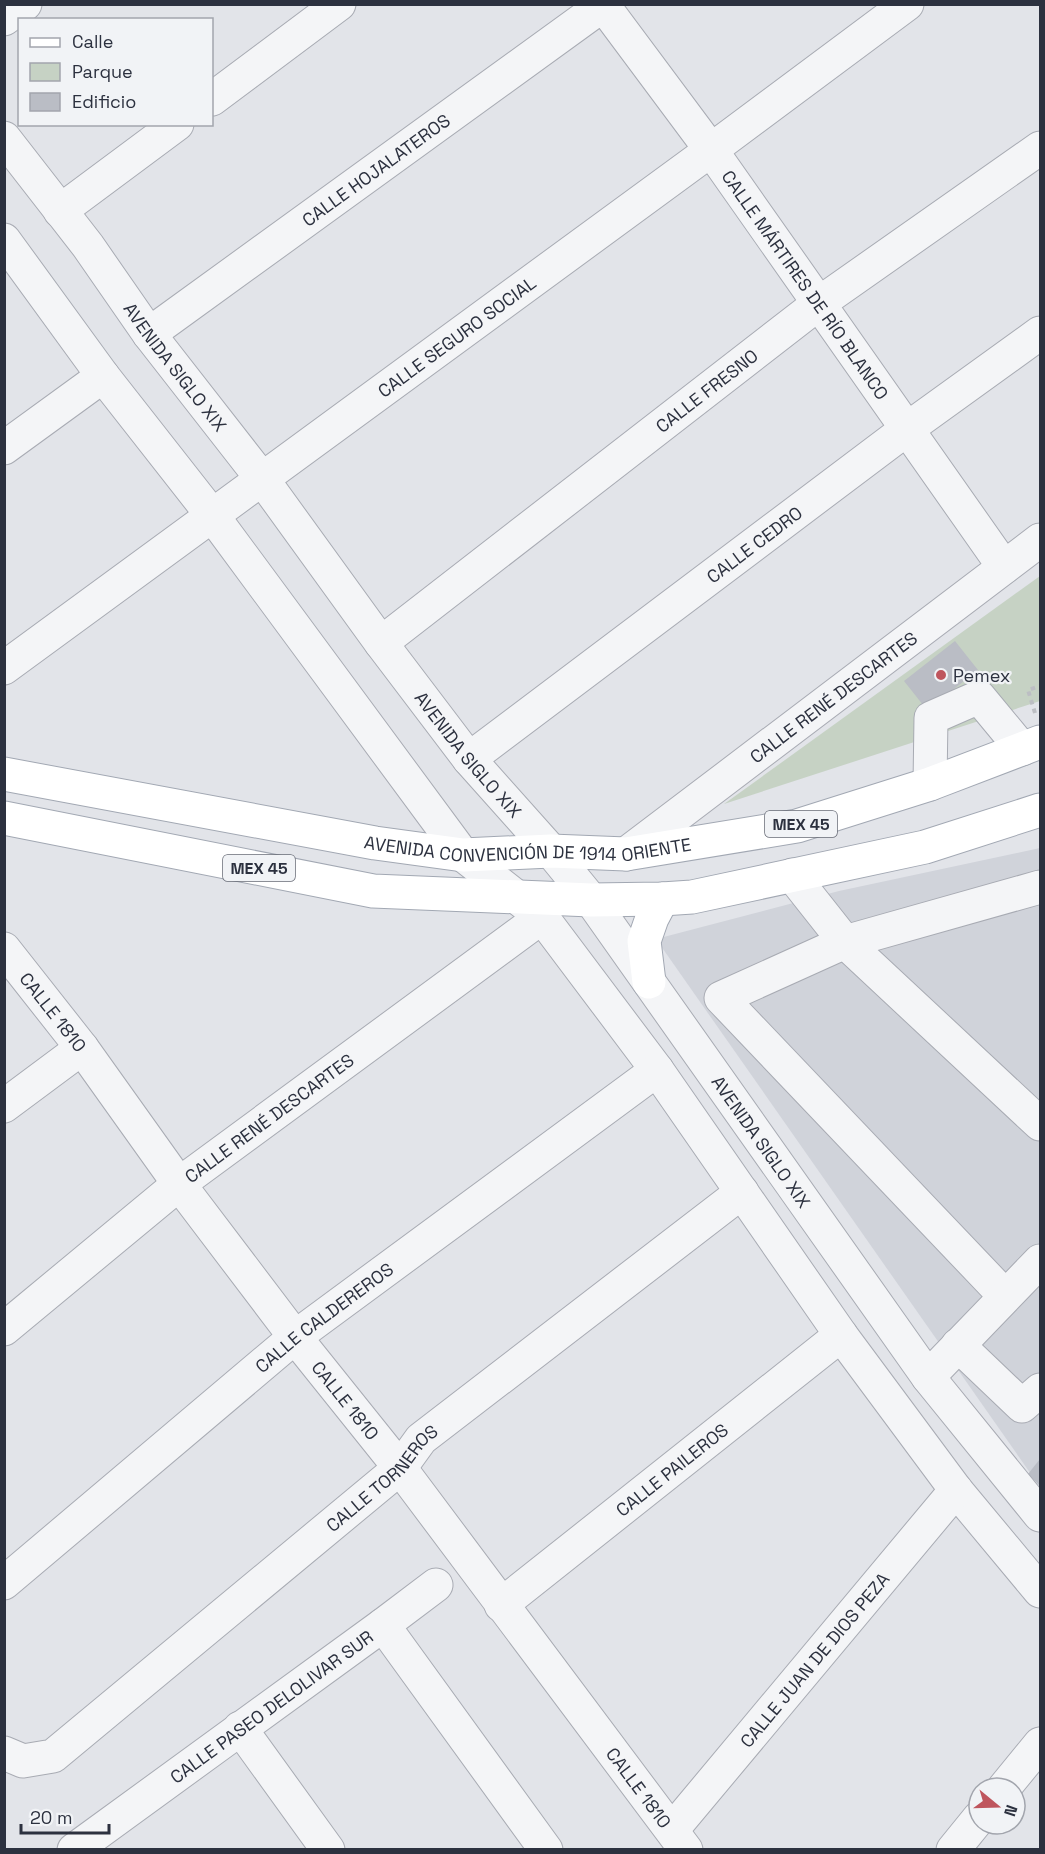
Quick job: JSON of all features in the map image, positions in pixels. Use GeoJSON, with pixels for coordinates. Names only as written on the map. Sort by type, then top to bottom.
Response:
{"type":"FeatureCollection","features":[{"type":"Feature","properties":{"kind":"main road","name":"AVENIDA CONVENCIÓN DE 1914 ORIENTE"},"geometry":{"type":"LineString","coordinates":[[4,774],[375,843],[463,855],[551,851],[626,854],[797,826],[930,784],[1031,746]]}},
{"type":"Feature","properties":{"kind":"main road","name":"MEX 45"},"geometry":{"type":"LineString","coordinates":[[4,818],[373,891],[591,900],[692,897],[925,847],[1041,810]]}},
{"type":"Feature","properties":{"kind":"main road"},"geometry":{"type":"LineString","coordinates":[[649,982],[644,941],[662,899]]}},
{"type":"Feature","properties":{"kind":"street"},"geometry":{"type":"LineString","coordinates":[[4,20],[25,4]]}},
{"type":"Feature","properties":{"kind":"street"},"geometry":{"type":"LineString","coordinates":[[213,98],[339,4]]}},
{"type":"Feature","properties":{"kind":"street","name":"CALLE MÁRTIRES DE RÍO BLANCO"},"geometry":{"type":"LineString","coordinates":[[603,4],[711,150],[1004,567]]}},
{"type":"Feature","properties":{"kind":"street","name":"CALLE HOJALATEROS"},"geometry":{"type":"LineString","coordinates":[[149,334],[603,4]]}},
{"type":"Feature","properties":{"kind":"street","name":"CALLE SEGURO SOCIAL"},"geometry":{"type":"LineString","coordinates":[[4,668],[263,480],[907,4]]}},
{"type":"Feature","properties":{"kind":"street"},"geometry":{"type":"LineString","coordinates":[[60,211],[174,126]]}},
{"type":"Feature","properties":{"kind":"street","name":"AVENIDA SIGLO XIX"},"geometry":{"type":"LineString","coordinates":[[4,138],[88,246],[149,334],[263,480],[381,643],[469,759],[551,851],[591,900],[928,1377],[1041,1515]]}},
{"type":"Feature","properties":{"kind":"street","name":"CALLE FRESNO"},"geometry":{"type":"LineString","coordinates":[[381,643],[818,304],[1041,148]]}},
{"type":"Feature","properties":{"kind":"street"},"geometry":{"type":"LineString","coordinates":[[6,247],[39,286],[103,376],[212,515],[463,855],[542,917],[657,1070],[841,1335],[956,1490],[1041,1591]]}},
{"type":"Feature","properties":{"kind":"street","name":"CALLE CEDRO"},"geometry":{"type":"LineString","coordinates":[[469,759],[907,429],[1041,333]]}},
{"type":"Feature","properties":{"kind":"street"},"geometry":{"type":"LineString","coordinates":[[4,448],[103,376]]}},
{"type":"Feature","properties":{"kind":"street","name":"CALLE RENÉ DESCARTES"},"geometry":{"type":"LineString","coordinates":[[626,854],[1041,540]]}},
{"type":"Feature","properties":{"kind":"street"},"geometry":{"type":"LineString","coordinates":[[930,784],[931,718],[979,697],[1031,746]]}},
{"type":"Feature","properties":{"kind":"street"},"geometry":{"type":"LineString","coordinates":[[792,875],[845,942],[1041,1124]]}},
{"type":"Feature","properties":{"kind":"street"},"geometry":{"type":"LineString","coordinates":[[1005,1296],[721,998],[845,942],[1041,887]]}},
{"type":"Feature","properties":{"kind":"street","name":"CALLE RENÉ DESCARTES"},"geometry":{"type":"LineString","coordinates":[[4,1329],[179,1184],[542,917]]}},
{"type":"Feature","properties":{"kind":"street","name":"CALLE 1810"},"geometry":{"type":"LineString","coordinates":[[4,949],[82,1048],[179,1184],[295,1337],[400,1468],[679,1840]]}},
{"type":"Feature","properties":{"kind":"street"},"geometry":{"type":"LineString","coordinates":[[4,1106],[82,1048]]}},
{"type":"Feature","properties":{"kind":"street","name":"CALLE CALDEREROS"},"geometry":{"type":"LineString","coordinates":[[4,1583],[295,1337],[657,1070]]}},
{"type":"Feature","properties":{"kind":"street","name":"CALLE TORNEROS"},"geometry":{"type":"LineString","coordinates":[[14,1757],[54,1756],[400,1468],[422,1439],[742,1191]]}},
{"type":"Feature","properties":{"kind":"street"},"geometry":{"type":"LineString","coordinates":[[928,1377],[1041,1261]]}},
{"type":"Feature","properties":{"kind":"street","name":"CALLE PAILEROS"},"geometry":{"type":"LineString","coordinates":[[501,1605],[841,1335]]}},
{"type":"Feature","properties":{"kind":"street"},"geometry":{"type":"LineString","coordinates":[[958,1344],[1022,1406],[1041,1390]]}},
{"type":"Feature","properties":{"kind":"street","name":"CALLE JUAN DE DIOS PEZA"},"geometry":{"type":"LineString","coordinates":[[679,1840],[956,1490]]}},
{"type":"Feature","properties":{"kind":"street","name":"CALLE PASEO DELOLIVAR SUR"},"geometry":{"type":"LineString","coordinates":[[74,1850],[109,1839],[240,1728],[436,1585]]}},
{"type":"Feature","properties":{"kind":"street"},"geometry":{"type":"LineString","coordinates":[[383,1625],[546,1850]]}},
{"type":"Feature","properties":{"kind":"street"},"geometry":{"type":"LineString","coordinates":[[240,1728],[328,1850]]}},
{"type":"Feature","properties":{"kind":"street"},"geometry":{"type":"LineString","coordinates":[[1014,1776],[1041,1744]]}},
{"type":"Feature","properties":{"kind":"street"},"geometry":{"type":"LineString","coordinates":[[953,1850],[967,1833]]}},
{"type":"Feature","properties":{"kind":"path"},"geometry":{"type":"LineString","coordinates":[[1028,690],[1041,686]]}},
{"type":"Feature","properties":{"kind":"shaded area"},"geometry":{"type":"Polygon","coordinates":[[[1040,848],[1040,1487],[656,939],[839,891],[1040,848]]]}},
{"type":"Feature","properties":{"kind":"green space"},"geometry":{"type":"Polygon","coordinates":[[[1040,576],[1040,701],[724,804],[1040,576]]]}},
{"type":"Feature","properties":{"kind":"building","name":"Pemex"},"geometry":{"type":"Polygon","coordinates":[[[955,641],[978,670],[927,710],[904,681],[955,641]]]}},
{"type":"Feature","properties":{"kind":"building"},"geometry":{"type":"Polygon","coordinates":[[[1040,1459],[1040,1486],[1028,1474],[1040,1459]]]}},
{"type":"Feature","properties":{"kind":"place","name":"Pemex"},"geometry":{"type":"Point","coordinates":[941,675]}}]}
